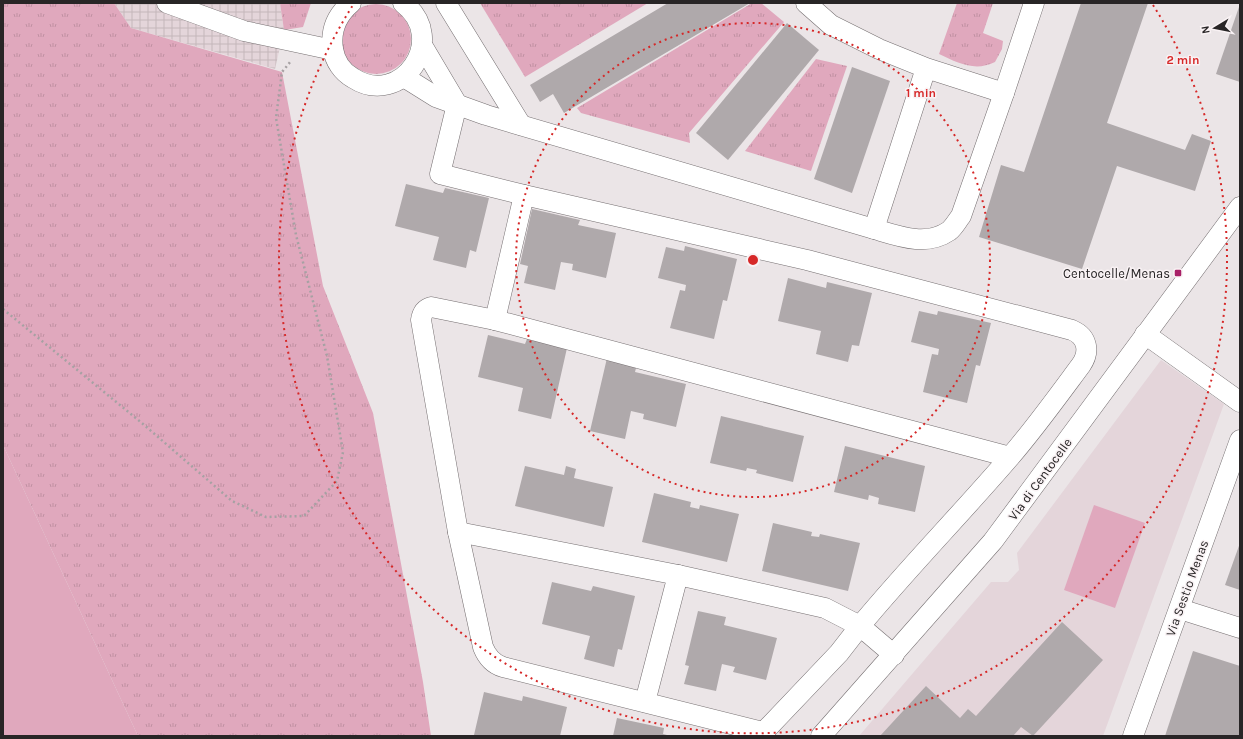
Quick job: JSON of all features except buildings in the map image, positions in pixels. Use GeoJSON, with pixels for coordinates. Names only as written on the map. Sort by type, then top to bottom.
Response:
{"type":"FeatureCollection","features":[{"type":"Feature","properties":{"kind":"street"},"geometry":{"type":"LineString","coordinates":[[167,3],[244,31],[333,50]]}},
{"type":"Feature","properties":{"kind":"street"},"geometry":{"type":"LineString","coordinates":[[345,6],[333,30],[333,50],[341,68],[348,75],[366,84],[386,85],[404,77],[416,63],[422,45],[422,36],[416,18],[403,3]]}},
{"type":"Feature","properties":{"kind":"street"},"geometry":{"type":"LineString","coordinates":[[446,3],[521,125]]}},
{"type":"Feature","properties":{"kind":"street"},"geometry":{"type":"LineString","coordinates":[[806,3],[831,25],[879,49],[926,68],[1004,94]]}},
{"type":"Feature","properties":{"kind":"street"},"geometry":{"type":"LineString","coordinates":[[404,77],[424,91],[457,104],[521,125],[874,229],[920,240],[936,238],[950,230],[961,216],[1034,3]]}},
{"type":"Feature","properties":{"kind":"street"},"geometry":{"type":"LineString","coordinates":[[422,45],[457,104],[440,174],[524,195],[807,260],[1077,332],[1084,339],[1086,345],[1084,361],[1010,457],[889,590],[839,654],[761,734],[645,702],[503,667],[491,660],[483,647],[458,532],[421,320],[422,312],[426,308],[431,307],[495,320],[1010,457]]}},
{"type":"Feature","properties":{"kind":"street"},"geometry":{"type":"LineString","coordinates":[[874,229],[926,68]]}},
{"type":"Feature","properties":{"kind":"street"},"geometry":{"type":"LineString","coordinates":[[495,320],[524,195]]}},
{"type":"Feature","properties":{"kind":"street","name":"Via di Centocelle"},"geometry":{"type":"LineString","coordinates":[[821,736],[894,655],[1017,510],[1240,206]]}},
{"type":"Feature","properties":{"kind":"street"},"geometry":{"type":"LineString","coordinates":[[1145,334],[1240,402]]}},
{"type":"Feature","properties":{"kind":"street","name":"Via Sestio Menas"},"geometry":{"type":"LineString","coordinates":[[1133,736],[1239,445]]}},
{"type":"Feature","properties":{"kind":"street"},"geometry":{"type":"LineString","coordinates":[[458,532],[678,575],[825,608],[860,626],[894,655]]}},
{"type":"Feature","properties":{"kind":"street"},"geometry":{"type":"LineString","coordinates":[[645,702],[678,575]]}},
{"type":"Feature","properties":{"kind":"street"},"geometry":{"type":"LineString","coordinates":[[1180,609],[1240,628]]}},
{"type":"Feature","properties":{"kind":"path"},"geometry":{"type":"LineString","coordinates":[[3,309],[143,424],[232,501],[266,516],[304,516],[337,481],[344,452],[327,356],[296,235],[276,118],[282,72],[291,60]]}},
{"type":"Feature","properties":{"kind":"shaded area"},"geometry":{"type":"Polygon","coordinates":[[[114,3],[280,3],[284,30],[275,69],[131,28],[114,3]]]}},
{"type":"Feature","properties":{"kind":"shaded area"},"geometry":{"type":"Polygon","coordinates":[[[1161,360],[1224,404],[1103,736],[859,736],[991,582],[1008,582],[1019,570],[1017,553],[1161,360]]]}},
{"type":"Feature","properties":{"kind":"green space"},"geometry":{"type":"Polygon","coordinates":[[[3,3],[114,3],[131,28],[282,72],[323,286],[373,413],[423,682],[431,736],[138,736],[3,445],[3,3]]]}},
{"type":"Feature","properties":{"kind":"green space"},"geometry":{"type":"Polygon","coordinates":[[[280,3],[311,3],[303,27],[284,30],[280,3]]]}},
{"type":"Feature","properties":{"kind":"green space"},"geometry":{"type":"Polygon","coordinates":[[[480,3],[648,3],[525,77],[480,3]]]}},
{"type":"Feature","properties":{"kind":"green space"},"geometry":{"type":"Polygon","coordinates":[[[752,3],[761,3],[784,22],[689,133],[690,143],[581,113],[577,108],[752,3]]]}},
{"type":"Feature","properties":{"kind":"green space"},"geometry":{"type":"Polygon","coordinates":[[[957,3],[993,3],[983,33],[1003,41],[1002,49],[995,62],[980,66],[967,65],[939,54],[957,3]]]}},
{"type":"Feature","properties":{"kind":"green space"},"geometry":{"type":"Polygon","coordinates":[[[376,4],[395,10],[405,20],[411,39],[405,58],[395,68],[376,74],[357,68],[347,58],[341,39],[347,20],[357,10],[376,4]]]}},
{"type":"Feature","properties":{"kind":"green space"},"geometry":{"type":"Polygon","coordinates":[[[816,59],[847,66],[811,171],[745,151],[816,59]]]}},
{"type":"Feature","properties":{"kind":"green space"},"geometry":{"type":"Polygon","coordinates":[[[3,445],[138,736],[3,736],[3,445]]]}},
{"type":"Feature","properties":{"kind":"green space"},"geometry":{"type":"Polygon","coordinates":[[[1094,505],[1145,523],[1115,608],[1064,590],[1094,505]]]}},
{"type":"Feature","properties":{"kind":"place","name":"Centocelle/Menas"},"geometry":{"type":"Point","coordinates":[1178,273]}}]}
